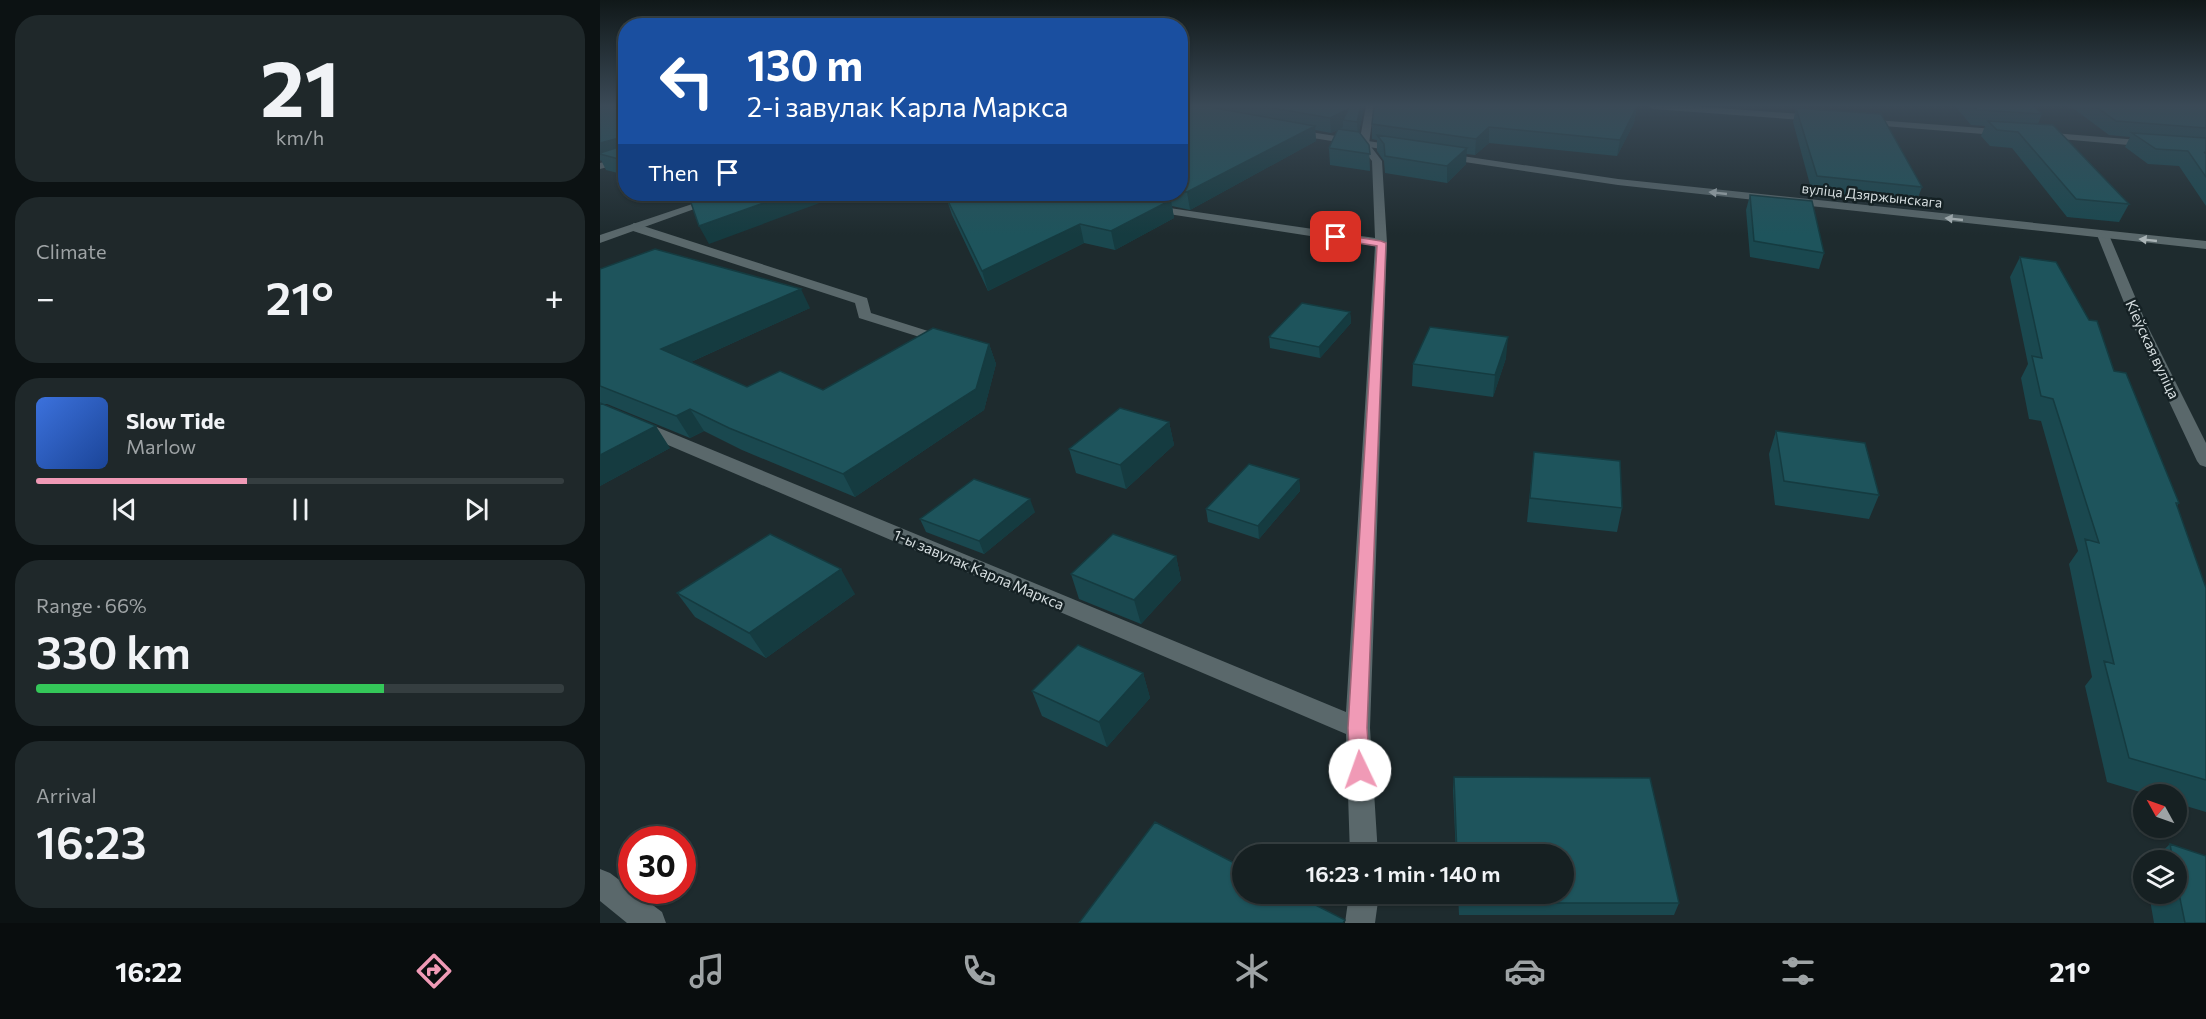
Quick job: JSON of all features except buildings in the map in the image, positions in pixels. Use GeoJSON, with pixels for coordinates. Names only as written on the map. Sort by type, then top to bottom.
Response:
{"type":"FeatureCollection","features":[{"type":"Feature","properties":{"kind":"street"},"geometry":{"type":"LineString","coordinates":[[1363,844],[1358,728],[1381,243],[1377,161],[1368,149]]}},
{"type":"Feature","properties":{"kind":"street"},"geometry":{"type":"LineString","coordinates":[[1397,149],[1410,151]]}},
{"type":"Feature","properties":{"kind":"street","name":"вуліца Дзяржынскага"},"geometry":{"type":"LineString","coordinates":[[1433,154],[1618,182],[2206,245]]}},
{"type":"Feature","properties":{"kind":"street"},"geometry":{"type":"LineString","coordinates":[[600,166],[618,161]]}},
{"type":"Feature","properties":{"kind":"street"},"geometry":{"type":"LineString","coordinates":[[600,239],[711,201]]}},
{"type":"Feature","properties":{"kind":"street"},"geometry":{"type":"LineString","coordinates":[[1135,205],[1381,243]]}},
{"type":"Feature","properties":{"kind":"street"},"geometry":{"type":"LineString","coordinates":[[634,228],[861,301],[864,315],[942,340]]}},
{"type":"Feature","properties":{"kind":"street","name":"Кіеўская вуліца"},"geometry":{"type":"LineString","coordinates":[[2103,235],[2140,325],[2206,461]]}},
{"type":"Feature","properties":{"kind":"street","name":"1-ы завулак Карла Маркса"},"geometry":{"type":"LineString","coordinates":[[600,410],[1358,728]]}},
{"type":"Feature","properties":{"kind":"street"},"geometry":{"type":"LineString","coordinates":[[600,883],[651,923]]}},
{"type":"Feature","properties":{"kind":"street"},"geometry":{"type":"LineString","coordinates":[[1360,923],[1363,904]]}},
{"type":"Feature","properties":{"kind":"route"},"geometry":{"type":"LineString","coordinates":[[1336,237],[1381,243],[1358,728],[1360,770]]}}]}
